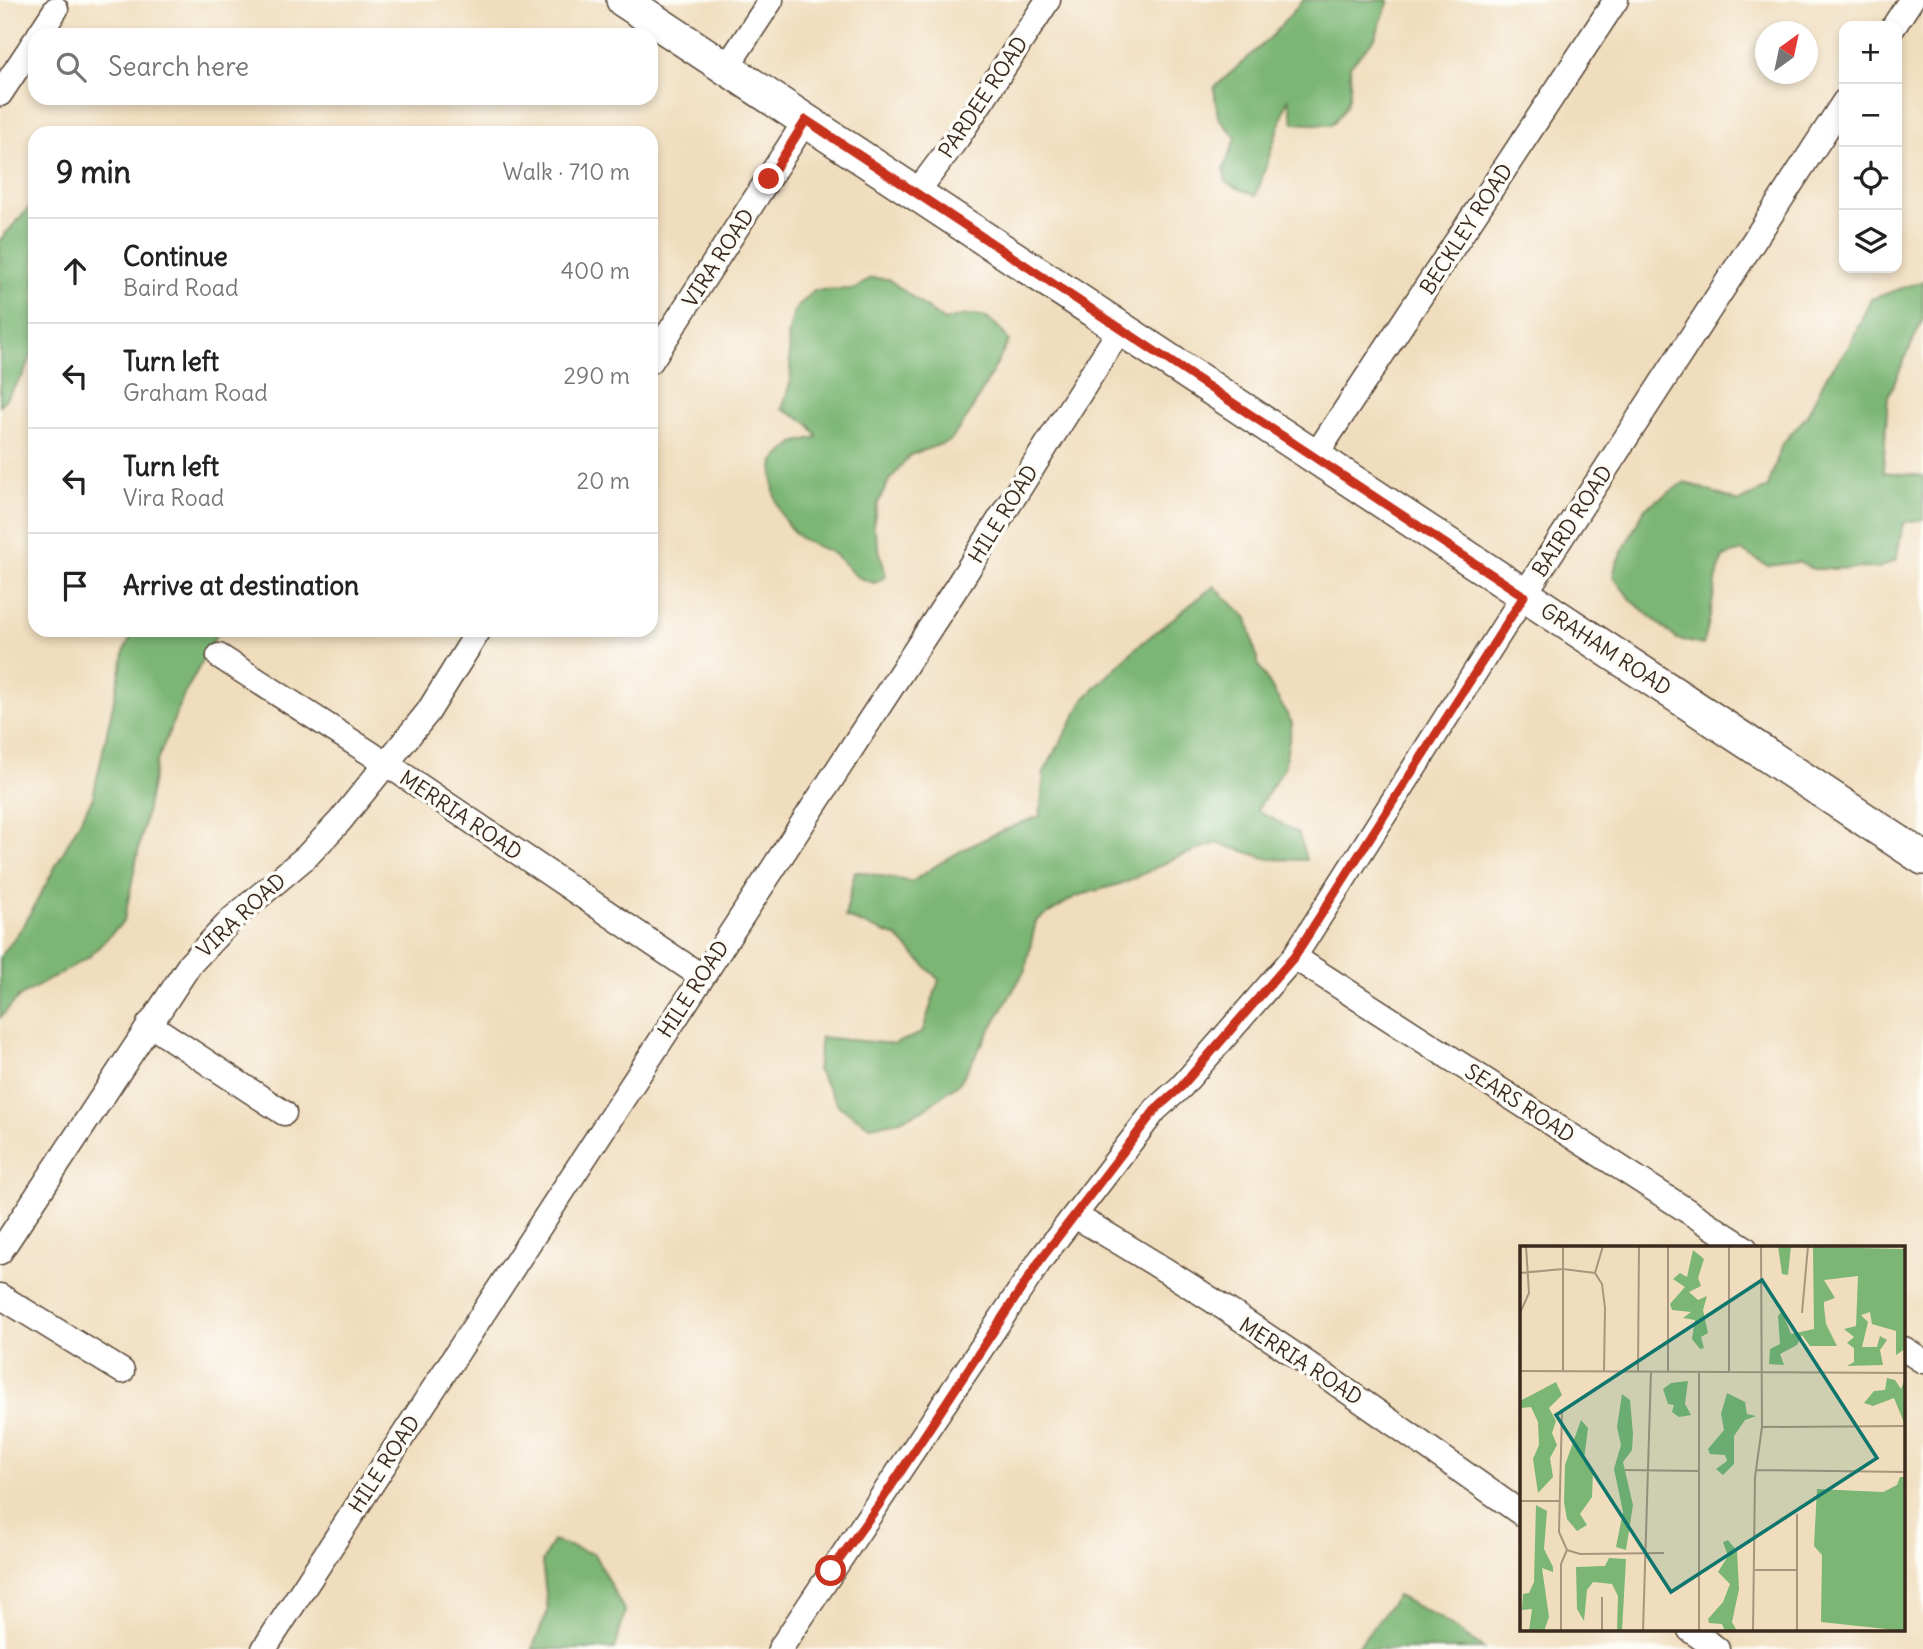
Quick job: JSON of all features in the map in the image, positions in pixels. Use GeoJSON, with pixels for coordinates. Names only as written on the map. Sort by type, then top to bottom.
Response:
{"type":"FeatureCollection","features":[{"type":"Feature","properties":{"kind":"main road","name":"GRAHAM ROAD"},"geometry":{"type":"LineString","coordinates":[[623,0],[1923,858]]}},
{"type":"Feature","properties":{"kind":"street"},"geometry":{"type":"LineString","coordinates":[[727,67],[771,0]]}},
{"type":"Feature","properties":{"kind":"street","name":"PARDEE ROAD"},"geometry":{"type":"LineString","coordinates":[[917,192],[958,137],[1048,0]]}},
{"type":"Feature","properties":{"kind":"street","name":"BECKLEY ROAD"},"geometry":{"type":"LineString","coordinates":[[1315,456],[1616,0]]}},
{"type":"Feature","properties":{"kind":"street"},"geometry":{"type":"LineString","coordinates":[[1897,21],[1910,0]]}},
{"type":"Feature","properties":{"kind":"street"},"geometry":{"type":"LineString","coordinates":[[43,28],[55,9]]}},
{"type":"Feature","properties":{"kind":"street"},"geometry":{"type":"LineString","coordinates":[[0,94],[28,52]]}},
{"type":"Feature","properties":{"kind":"street","name":"BAIRD ROAD"},"geometry":{"type":"LineString","coordinates":[[780,1649],[1041,1259],[1155,1110],[1181,1087],[1294,957],[1839,110]]}},
{"type":"Feature","properties":{"kind":"street","name":"VIRA ROAD"},"geometry":{"type":"LineString","coordinates":[[658,349],[806,120]]}},
{"type":"Feature","properties":{"kind":"street","name":"HILE ROAD"},"geometry":{"type":"LineString","coordinates":[[264,1649],[958,585],[1121,328]]}},
{"type":"Feature","properties":{"kind":"street","name":"VIRA ROAD"},"geometry":{"type":"LineString","coordinates":[[0,1252],[190,964],[211,941],[307,856],[428,712],[475,637]]}},
{"type":"Feature","properties":{"kind":"street","name":"MERRIA ROAD"},"geometry":{"type":"LineString","coordinates":[[219,656],[387,764],[701,976]]}},
{"type":"Feature","properties":{"kind":"street","name":"SEARS ROAD"},"geometry":{"type":"LineString","coordinates":[[1294,957],[1742,1246]]}},
{"type":"Feature","properties":{"kind":"street"},"geometry":{"type":"LineString","coordinates":[[149,1024],[284,1113]]}},
{"type":"Feature","properties":{"kind":"street","name":"MERRIA ROAD"},"geometry":{"type":"LineString","coordinates":[[1075,1216],[1142,1255],[1361,1400],[1520,1513]]}},
{"type":"Feature","properties":{"kind":"street"},"geometry":{"type":"LineString","coordinates":[[0,1296],[122,1371]]}},
{"type":"Feature","properties":{"kind":"street"},"geometry":{"type":"LineString","coordinates":[[1906,1350],[1923,1361]]}},
{"type":"Feature","properties":{"kind":"street"},"geometry":{"type":"LineString","coordinates":[[1693,1632],[1717,1649]]}},
{"type":"Feature","properties":{"kind":"green space"},"geometry":{"type":"Polygon","coordinates":[[[1303,0],[1389,0],[1375,38],[1350,66],[1349,98],[1343,111],[1331,125],[1294,123],[1288,99],[1256,196],[1226,183],[1224,168],[1236,138],[1218,117],[1214,88],[1273,35],[1303,0]]]}},
{"type":"Feature","properties":{"kind":"green space"},"geometry":{"type":"Polygon","coordinates":[[[28,209],[28,364],[24,374],[0,406],[0,240],[28,209]]]}},
{"type":"Feature","properties":{"kind":"green space"},"geometry":{"type":"Polygon","coordinates":[[[871,278],[888,279],[944,321],[965,315],[988,319],[1009,341],[969,415],[950,441],[910,455],[889,481],[877,505],[873,525],[886,576],[875,583],[856,576],[832,553],[807,542],[790,528],[776,501],[773,481],[774,461],[794,443],[818,437],[808,423],[782,409],[791,380],[788,335],[794,311],[814,290],[855,289],[871,278]]]}},
{"type":"Feature","properties":{"kind":"green space"},"geometry":{"type":"Polygon","coordinates":[[[1923,281],[1923,319],[1888,396],[1883,472],[1923,476],[1923,519],[1903,523],[1896,560],[1879,568],[1813,569],[1798,562],[1768,566],[1742,551],[1723,557],[1703,645],[1677,639],[1631,600],[1613,576],[1616,564],[1645,508],[1685,482],[1739,502],[1768,487],[1782,444],[1806,417],[1827,375],[1848,348],[1871,299],[1923,281]]]}},
{"type":"Feature","properties":{"kind":"green space"},"geometry":{"type":"Polygon","coordinates":[[[1214,586],[1247,618],[1259,666],[1292,723],[1284,768],[1257,810],[1299,834],[1306,860],[1269,859],[1217,843],[1175,858],[1127,882],[1077,896],[1036,921],[1025,970],[960,1082],[925,1109],[895,1122],[870,1126],[839,1106],[817,1070],[821,1037],[894,1044],[922,1033],[939,980],[897,937],[845,917],[855,871],[912,882],[974,844],[1040,816],[1044,772],[1085,698],[1137,647],[1214,586]]]}},
{"type":"Feature","properties":{"kind":"green space"},"geometry":{"type":"Polygon","coordinates":[[[131,637],[215,637],[183,697],[156,764],[124,921],[89,957],[19,997],[0,1018],[0,957],[24,925],[93,797],[125,649],[131,637]]]}},
{"type":"Feature","properties":{"kind":"green space"},"geometry":{"type":"Polygon","coordinates":[[[553,1541],[594,1554],[625,1612],[615,1649],[532,1649],[548,1611],[542,1562],[553,1541]]]}},
{"type":"Feature","properties":{"kind":"green space"},"geometry":{"type":"Polygon","coordinates":[[[1397,1596],[1440,1618],[1484,1649],[1356,1649],[1397,1596]]]}},
{"type":"Feature","properties":{"kind":"route"},"geometry":{"type":"LineString","coordinates":[[769,179],[806,120],[1524,596],[1294,957],[1181,1087],[1155,1110],[1041,1259],[878,1506],[831,1571]]}}]}
